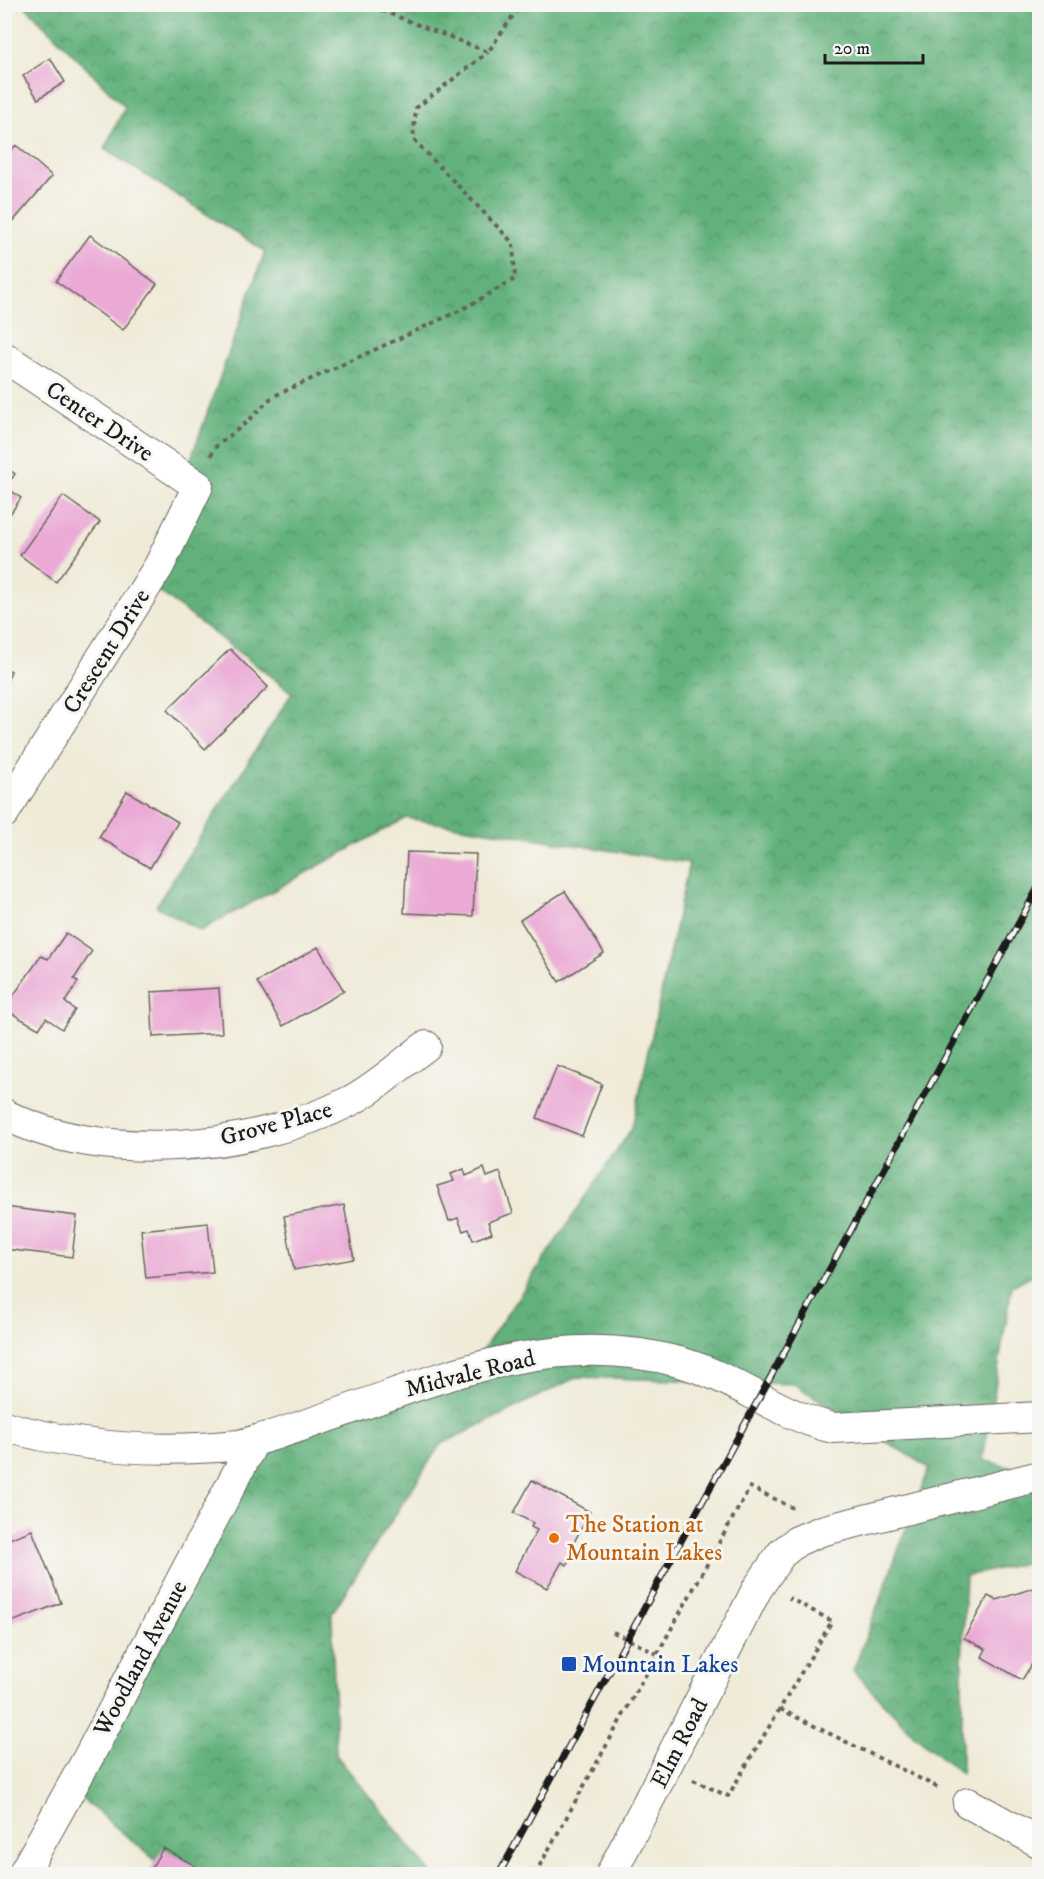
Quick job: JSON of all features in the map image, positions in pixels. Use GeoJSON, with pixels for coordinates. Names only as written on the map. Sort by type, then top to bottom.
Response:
{"type":"FeatureCollection","features":[{"type":"Feature","properties":{"kind":"street","name":"Center Drive"},"geometry":{"type":"LineString","coordinates":[[4,357],[197,485]]}},
{"type":"Feature","properties":{"kind":"street","name":"Crescent Drive"},"geometry":{"type":"LineString","coordinates":[[4,813],[159,566],[197,485]]}},
{"type":"Feature","properties":{"kind":"street","name":"Grove Place"},"geometry":{"type":"LineString","coordinates":[[4,1114],[26,1125],[60,1136],[105,1143],[179,1145],[245,1136],[306,1119],[350,1102],[426,1046]]}},
{"type":"Feature","properties":{"kind":"street","name":"Midvale Road"},"geometry":{"type":"LineString","coordinates":[[4,1426],[40,1436],[106,1446],[216,1447],[255,1441],[423,1382],[479,1365],[535,1354],[588,1352],[636,1353],[679,1362],[714,1375],[807,1422],[833,1428],[1040,1417]]}},
{"type":"Feature","properties":{"kind":"street","name":"Woodland Avenue"},"geometry":{"type":"LineString","coordinates":[[23,1875],[89,1756],[255,1441]]}},
{"type":"Feature","properties":{"kind":"street","name":"Elm Road"},"geometry":{"type":"LineString","coordinates":[[611,1875],[757,1589],[781,1554],[797,1541],[850,1522],[1040,1476]]}},
{"type":"Feature","properties":{"kind":"street"},"geometry":{"type":"LineString","coordinates":[[968,1803],[1040,1842]]}},
{"type":"Feature","properties":{"kind":"path"},"geometry":{"type":"LineString","coordinates":[[365,4],[488,52]]}},
{"type":"Feature","properties":{"kind":"path"},"geometry":{"type":"LineString","coordinates":[[197,485],[214,448],[247,422],[272,397],[461,310],[515,279],[513,243],[413,139],[416,108],[488,52],[521,4]]}},
{"type":"Feature","properties":{"kind":"path"},"geometry":{"type":"LineString","coordinates":[[535,1875],[750,1487],[781,1504]]}},
{"type":"Feature","properties":{"kind":"path"},"geometry":{"type":"LineString","coordinates":[[693,1780],[728,1796],[832,1621],[786,1597]]}},
{"type":"Feature","properties":{"kind":"path"},"geometry":{"type":"LineString","coordinates":[[614,1632],[657,1654]]}},
{"type":"Feature","properties":{"kind":"path"},"geometry":{"type":"LineString","coordinates":[[780,1709],[968,1803]]}},
{"type":"Feature","properties":{"kind":"green space"},"geometry":{"type":"Polygon","coordinates":[[[24,5],[1039,5],[1040,1271],[1012,1286],[983,1460],[1039,1475],[1040,1560],[966,1576],[962,1663],[962,1774],[915,1736],[853,1671],[929,1468],[794,1384],[577,1377],[440,1445],[332,1613],[336,1755],[432,1874],[172,1874],[63,1783],[241,1448],[476,1360],[632,1128],[689,863],[406,818],[200,931],[156,906],[292,693],[147,582],[265,251],[104,149],[125,107],[24,5]]]}},
{"type":"Feature","properties":{"kind":"building"},"geometry":{"type":"Polygon","coordinates":[[[50,58],[65,82],[38,99],[23,76],[50,58]]]}},
{"type":"Feature","properties":{"kind":"building"},"geometry":{"type":"Polygon","coordinates":[[[16,145],[52,176],[4,232],[4,158],[16,145]]]}},
{"type":"Feature","properties":{"kind":"building"},"geometry":{"type":"Polygon","coordinates":[[[90,235],[157,284],[123,330],[56,281],[90,235]]]}},
{"type":"Feature","properties":{"kind":"building"},"geometry":{"type":"Polygon","coordinates":[[[4,459],[11,464],[8,469],[15,474],[6,487],[21,498],[4,523],[4,459]]]}},
{"type":"Feature","properties":{"kind":"building"},"geometry":{"type":"Polygon","coordinates":[[[63,496],[100,522],[56,582],[20,555],[63,496]]]}},
{"type":"Feature","properties":{"kind":"building"},"geometry":{"type":"Polygon","coordinates":[[[230,649],[268,687],[205,749],[167,710],[230,649]]]}},
{"type":"Feature","properties":{"kind":"building"},"geometry":{"type":"Polygon","coordinates":[[[4,668],[11,671],[5,687],[4,687],[4,668]]]}},
{"type":"Feature","properties":{"kind":"building"},"geometry":{"type":"Polygon","coordinates":[[[127,791],[178,822],[150,868],[99,837],[127,791]]]}},
{"type":"Feature","properties":{"kind":"building"},"geometry":{"type":"Polygon","coordinates":[[[407,852],[476,854],[473,916],[404,913],[407,852]]]}},
{"type":"Feature","properties":{"kind":"building"},"geometry":{"type":"Polygon","coordinates":[[[565,891],[604,953],[559,982],[520,920],[565,891]]]}},
{"type":"Feature","properties":{"kind":"building"},"geometry":{"type":"Polygon","coordinates":[[[66,933],[92,951],[74,979],[78,982],[65,1002],[75,1010],[62,1029],[46,1018],[39,1029],[4,1009],[41,956],[48,959],[66,933]]]}},
{"type":"Feature","properties":{"kind":"building"},"geometry":{"type":"Polygon","coordinates":[[[318,947],[344,991],[283,1026],[257,982],[318,947]]]}},
{"type":"Feature","properties":{"kind":"building"},"geometry":{"type":"Polygon","coordinates":[[[219,988],[222,1033],[153,1037],[151,992],[219,988]]]}},
{"type":"Feature","properties":{"kind":"building"},"geometry":{"type":"Polygon","coordinates":[[[557,1066],[602,1084],[582,1136],[537,1118],[557,1066]]]}},
{"type":"Feature","properties":{"kind":"building"},"geometry":{"type":"Polygon","coordinates":[[[484,1168],[487,1177],[500,1172],[513,1213],[488,1222],[492,1233],[473,1240],[469,1229],[463,1231],[458,1218],[449,1221],[437,1186],[454,1181],[451,1174],[464,1169],[466,1176],[484,1168]]]}},
{"type":"Feature","properties":{"kind":"building"},"geometry":{"type":"Polygon","coordinates":[[[344,1205],[354,1259],[294,1270],[284,1216],[344,1205]]]}},
{"type":"Feature","properties":{"kind":"building"},"geometry":{"type":"Polygon","coordinates":[[[4,1207],[77,1216],[72,1257],[4,1249],[4,1207]]]}},
{"type":"Feature","properties":{"kind":"building"},"geometry":{"type":"Polygon","coordinates":[[[208,1223],[213,1272],[146,1278],[141,1230],[208,1223]]]}},
{"type":"Feature","properties":{"kind":"building","name":"The Station at Mountain Lakes"},"geometry":{"type":"Polygon","coordinates":[[[532,1480],[590,1512],[572,1546],[576,1548],[567,1565],[562,1562],[547,1588],[515,1571],[537,1530],[531,1527],[533,1523],[514,1513],[532,1480]]]}},
{"type":"Feature","properties":{"kind":"building"},"geometry":{"type":"Polygon","coordinates":[[[32,1530],[61,1603],[4,1625],[4,1541],[32,1530]]]}},
{"type":"Feature","properties":{"kind":"building"},"geometry":{"type":"Polygon","coordinates":[[[1040,1586],[1040,1668],[1032,1664],[1022,1680],[982,1657],[986,1649],[964,1638],[988,1596],[996,1600],[1040,1586]]]}},
{"type":"Feature","properties":{"kind":"building"},"geometry":{"type":"Polygon","coordinates":[[[163,1848],[203,1870],[200,1874],[148,1874],[163,1848]]]}},
{"type":"Feature","properties":{"kind":"railway"},"geometry":{"type":"LineString","coordinates":[[499,1874],[1040,884]]}},
{"type":"Feature","properties":{"kind":"place","name":"The Station at Mountain Lakes"},"geometry":{"type":"Point","coordinates":[554,1538]}},
{"type":"Feature","properties":{"kind":"place","name":"Mountain Lakes"},"geometry":{"type":"Point","coordinates":[569,1664]}}]}
